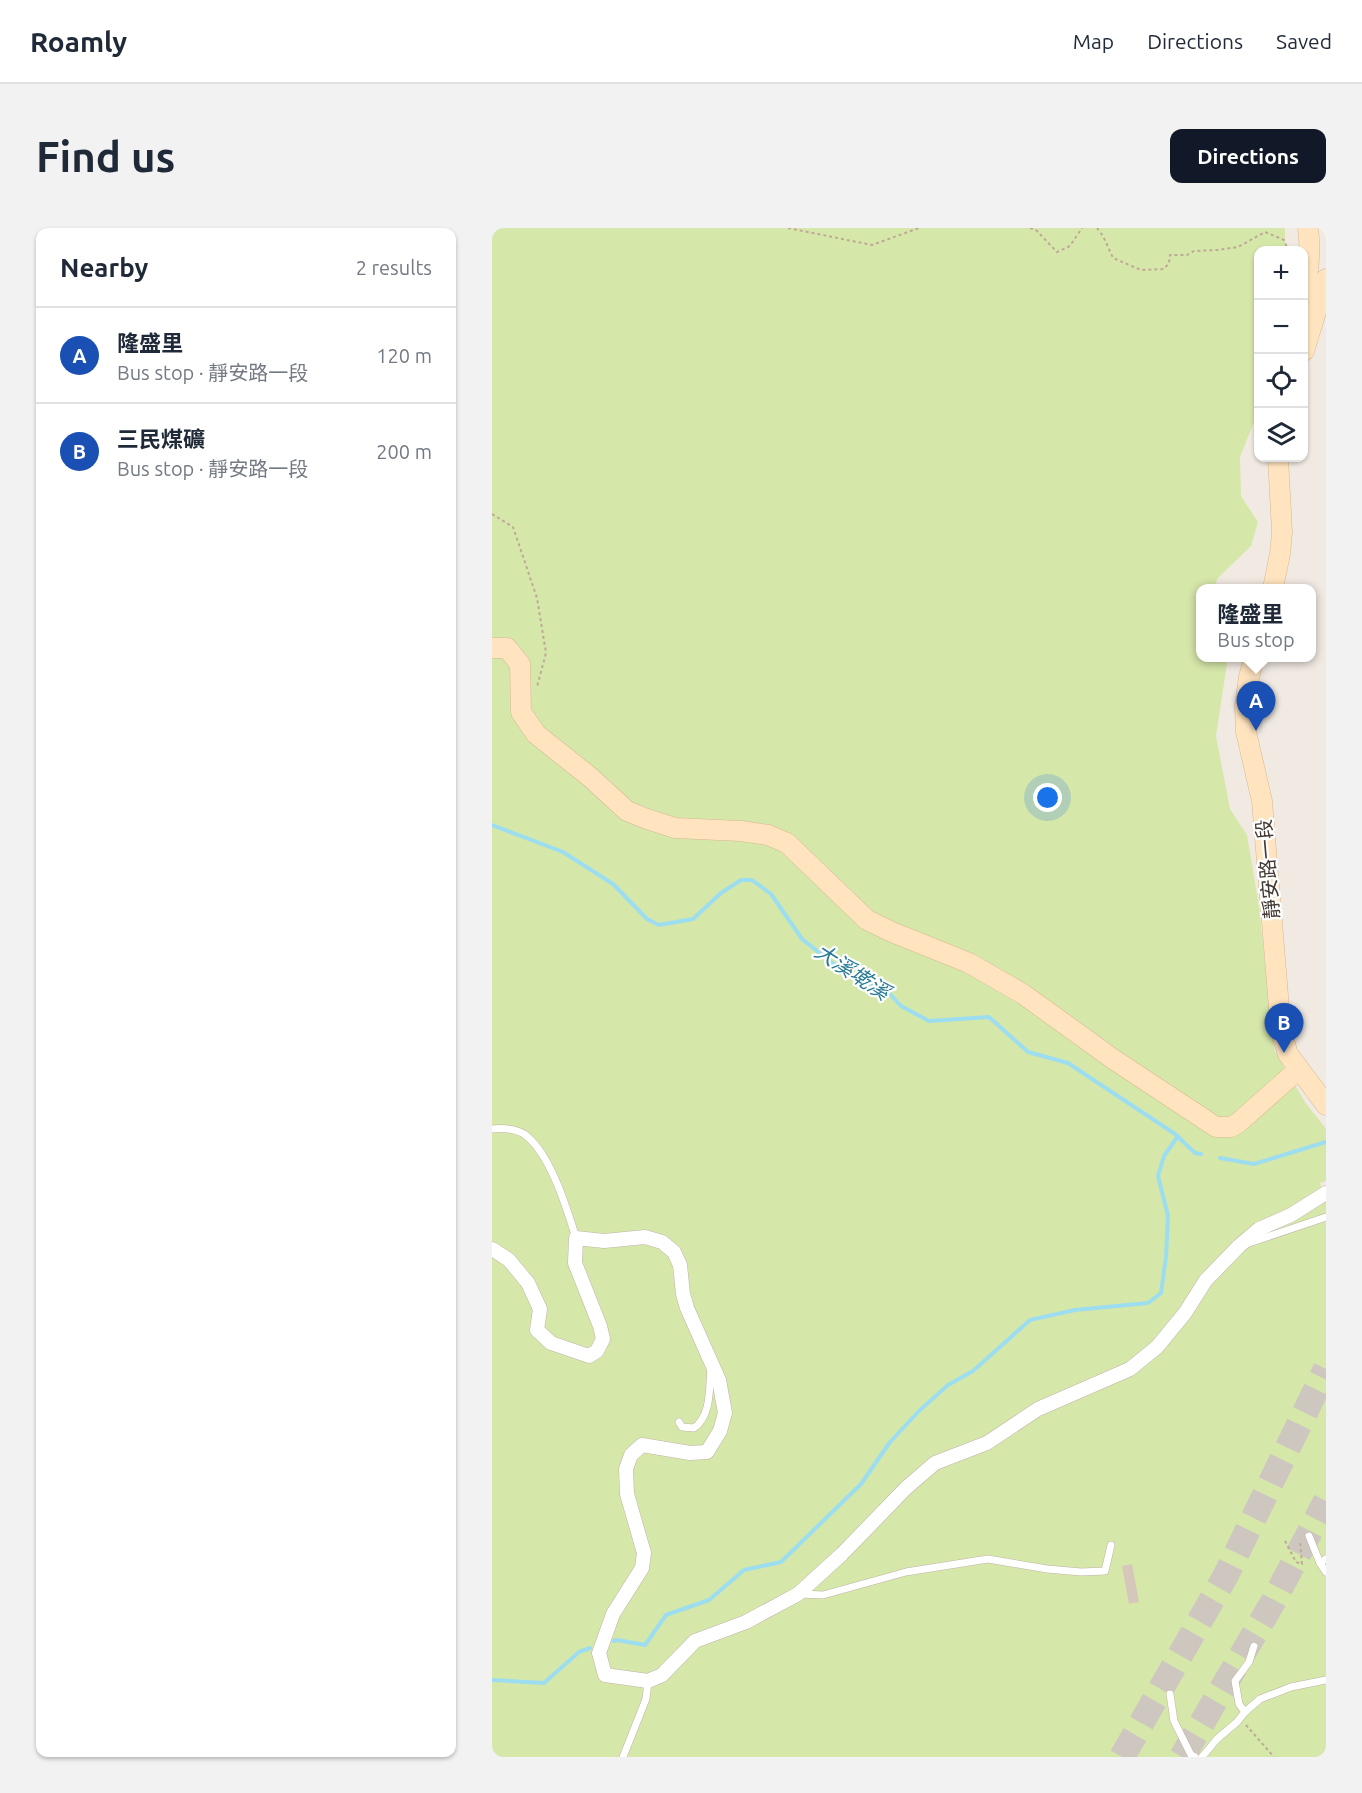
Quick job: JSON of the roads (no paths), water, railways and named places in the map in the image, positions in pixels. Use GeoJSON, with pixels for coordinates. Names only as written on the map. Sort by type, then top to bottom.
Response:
{"type":"FeatureCollection","features":[{"type":"Feature","properties":{"kind":"street"},"geometry":{"type":"LineString","coordinates":[[1308,276],[1318,250],[1314,230]]}},
{"type":"Feature","properties":{"kind":"street"},"geometry":{"type":"LineString","coordinates":[[1308,338],[1326,279]]}},
{"type":"Feature","properties":{"kind":"street"},"geometry":{"type":"LineString","coordinates":[[1273,584],[1280,554],[1282,532],[1278,462]]}},
{"type":"Feature","properties":{"kind":"street"},"geometry":{"type":"LineString","coordinates":[[492,648],[507,648],[520,664],[521,712],[536,734],[590,777],[627,811],[675,828],[741,831],[768,835],[787,843],[867,920],[969,963],[1023,994],[1113,1059],[1216,1127],[1231,1127],[1238,1123],[1301,1073]]}},
{"type":"Feature","properties":{"kind":"street","name":"靜安路一段"},"geometry":{"type":"LineString","coordinates":[[1253,662],[1245,706],[1246,732],[1262,801],[1281,1032],[1288,1054],[1326,1105]]}},
{"type":"Feature","properties":{"kind":"street"},"geometry":{"type":"LineString","coordinates":[[492,1249],[508,1260],[528,1283],[540,1309],[537,1330],[551,1343],[589,1356],[597,1351],[603,1339],[575,1263],[576,1238],[604,1241],[645,1237],[662,1242],[674,1252],[680,1265],[687,1308],[718,1380],[725,1413],[720,1431],[707,1452],[690,1454],[642,1444],[631,1455],[626,1469],[627,1494],[644,1553],[642,1568],[613,1614],[598,1654],[604,1675],[648,1681],[662,1675],[695,1641],[746,1622],[798,1594],[842,1554],[906,1488],[935,1463],[987,1443],[1038,1409],[1130,1369],[1157,1347],[1185,1313],[1206,1280],[1239,1246],[1259,1229],[1291,1215],[1326,1193]]}},
{"type":"Feature","properties":{"kind":"lane"},"geometry":{"type":"LineString","coordinates":[[492,1129],[506,1128],[523,1133],[535,1144],[549,1166],[563,1196],[576,1238]]}},
{"type":"Feature","properties":{"kind":"lane"},"geometry":{"type":"LineString","coordinates":[[1239,1246],[1326,1216]]}},
{"type":"Feature","properties":{"kind":"lane"},"geometry":{"type":"LineString","coordinates":[[679,1422],[682,1427],[694,1428],[705,1417],[712,1365]]}},
{"type":"Feature","properties":{"kind":"lane"},"geometry":{"type":"LineString","coordinates":[[1309,1536],[1323,1561],[1326,1572]]}},
{"type":"Feature","properties":{"kind":"lane"},"geometry":{"type":"LineString","coordinates":[[798,1594],[823,1595],[906,1572],[988,1559],[1047,1569],[1081,1572],[1105,1571],[1111,1545]]}},
{"type":"Feature","properties":{"kind":"lane"},"geometry":{"type":"LineString","coordinates":[[1243,1715],[1234,1681],[1249,1662],[1254,1646]]}},
{"type":"Feature","properties":{"kind":"lane"},"geometry":{"type":"LineString","coordinates":[[1202,1757],[1217,1739],[1260,1699],[1291,1687],[1326,1680]]}},
{"type":"Feature","properties":{"kind":"lane"},"geometry":{"type":"LineString","coordinates":[[623,1757],[646,1699],[648,1681]]}},
{"type":"Feature","properties":{"kind":"lane"},"geometry":{"type":"LineString","coordinates":[[1170,1694],[1174,1721],[1191,1755],[1195,1757]]}},
{"type":"Feature","properties":{"kind":"waterway","name":"大溪墘溪"},"geometry":{"type":"LineString","coordinates":[[492,825],[563,852],[613,884],[647,919],[659,925],[693,919],[721,893],[741,880],[752,880],[771,894],[802,939],[836,966],[888,992],[901,1006],[929,1021],[989,1017],[1028,1052],[1068,1063],[1175,1134],[1195,1153],[1201,1154]]}},
{"type":"Feature","properties":{"kind":"waterway"},"geometry":{"type":"LineString","coordinates":[[614,1641],[645,1645],[666,1615],[709,1600],[744,1570],[781,1562],[861,1484],[890,1442],[920,1410],[948,1385],[973,1371],[1030,1320],[1075,1310],[1148,1303],[1161,1293],[1168,1216],[1158,1176],[1164,1156],[1178,1136]]}},
{"type":"Feature","properties":{"kind":"waterway","name":"大溪墘溪"},"geometry":{"type":"LineString","coordinates":[[1220,1158],[1254,1164],[1326,1142]]}},
{"type":"Feature","properties":{"kind":"waterway"},"geometry":{"type":"LineString","coordinates":[[492,1680],[544,1683],[579,1652],[590,1648]]}},
{"type":"Feature","properties":{"kind":"tunnel"},"geometry":{"type":"LineString","coordinates":[[1122,1757],[1226,1575],[1326,1369]]}},
{"type":"Feature","properties":{"kind":"tunnel"},"geometry":{"type":"LineString","coordinates":[[1182,1757],[1273,1602],[1326,1501]]}},
{"type":"Feature","properties":{"kind":"place","name":"隆盛里"},"geometry":{"type":"Point","coordinates":[1256,731]}},
{"type":"Feature","properties":{"kind":"place","name":"三民煤礦"},"geometry":{"type":"Point","coordinates":[1284,1053]}}]}
